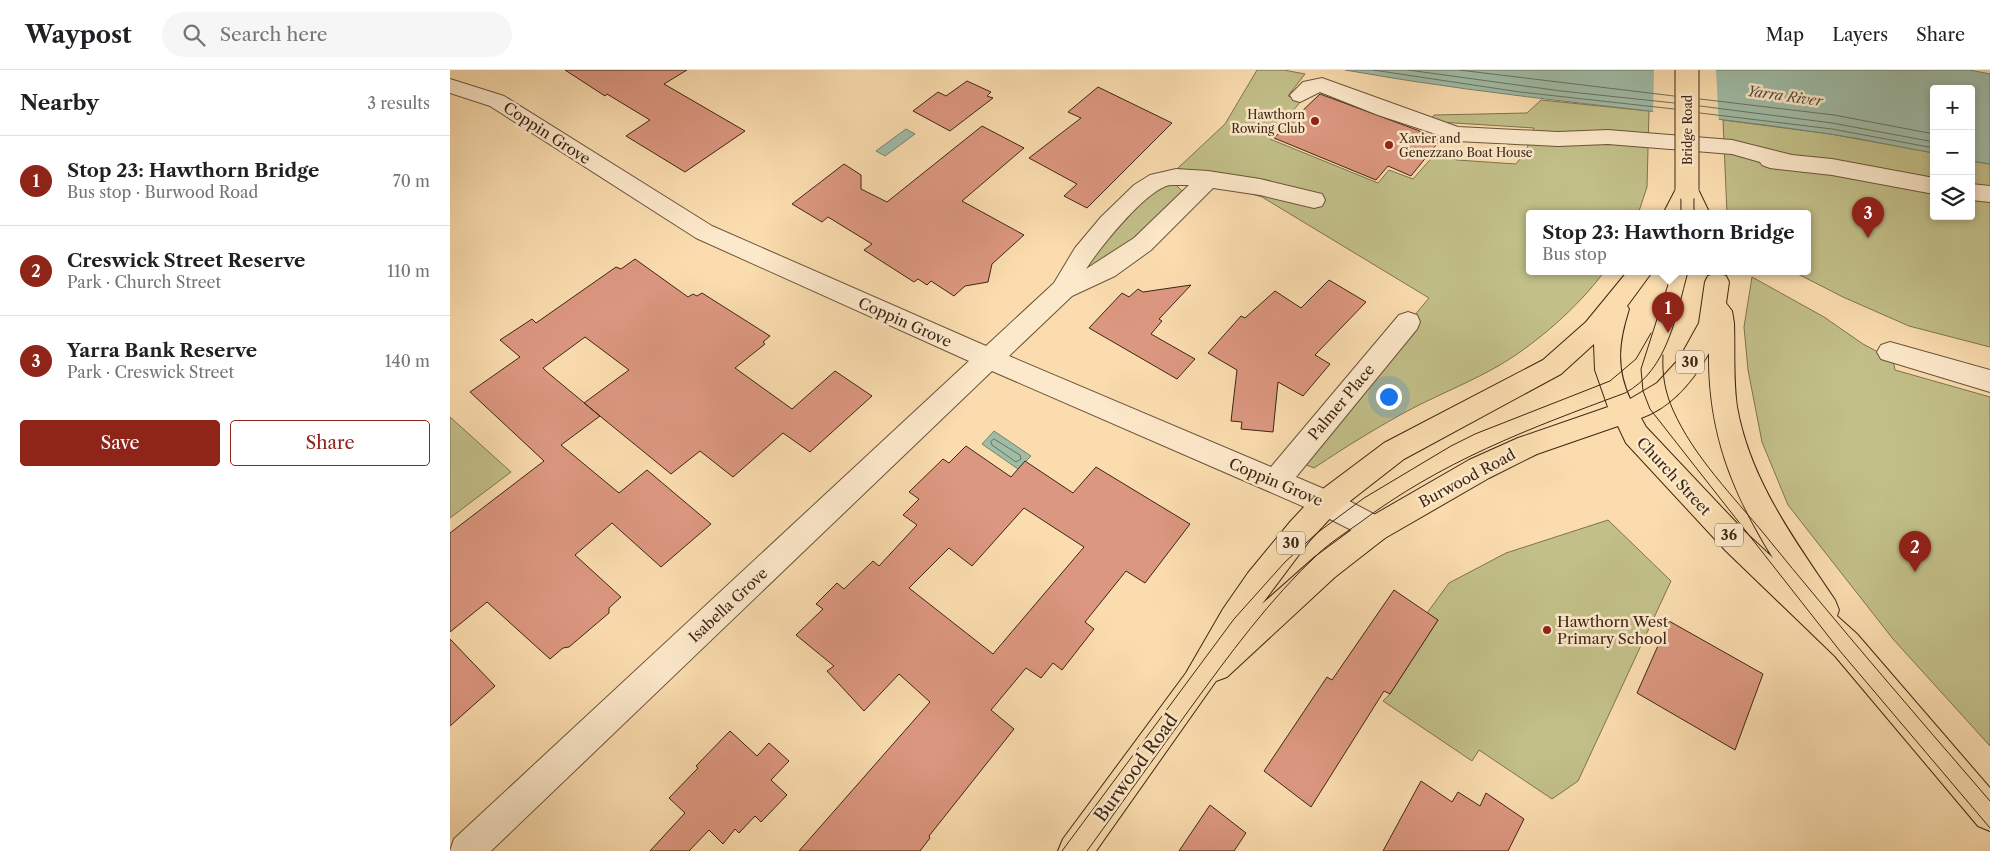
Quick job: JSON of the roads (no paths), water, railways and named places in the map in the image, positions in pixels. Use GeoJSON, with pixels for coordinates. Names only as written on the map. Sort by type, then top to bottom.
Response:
{"type":"FeatureCollection","features":[{"type":"Feature","properties":{"kind":"main road","name":"Bridge Road"},"geometry":{"type":"LineString","coordinates":[[1687,70],[1687,189],[1696,210]]}},
{"type":"Feature","properties":{"kind":"main road","name":"Bridge Road"},"geometry":{"type":"LineString","coordinates":[[1676,210],[1687,189]]}},
{"type":"Feature","properties":{"kind":"main road","name":"Burwood Road"},"geometry":{"type":"LineString","coordinates":[[1197,684],[1325,567],[1375,529],[1472,473],[1528,446],[1623,414],[1647,403],[1666,391],[1693,359],[1710,324],[1716,277]]}},
{"type":"Feature","properties":{"kind":"main road","name":"Church Street"},"geometry":{"type":"LineString","coordinates":[[1716,277],[1721,322],[1721,387],[1736,459],[1745,481],[1764,516],[1846,645]]}},
{"type":"Feature","properties":{"kind":"main road","name":"Burwood Road"},"geometry":{"type":"LineString","coordinates":[[1075,851],[1197,684],[1234,619],[1259,583],[1300,530],[1326,503],[1394,451],[1552,367],[1595,329],[1633,281]]}},
{"type":"Feature","properties":{"kind":"main road","name":"Church Street"},"geometry":{"type":"LineString","coordinates":[[1633,281],[1611,323],[1607,341],[1610,381],[1623,414],[1650,452],[1716,521],[1846,645],[1990,814]]}},
{"type":"Feature","properties":{"kind":"street"},"geometry":{"type":"LineString","coordinates":[[1300,95],[1306,88],[1313,85],[1322,85],[1386,110],[1457,134],[1558,139],[1608,138],[1701,145],[1745,158],[1832,167],[1930,185]]}},
{"type":"Feature","properties":{"kind":"street","name":"Coppin Grove"},"geometry":{"type":"LineString","coordinates":[[450,86],[497,101],[704,232],[990,359],[1326,503],[1375,529]]}},
{"type":"Feature","properties":{"kind":"street"},"geometry":{"type":"LineString","coordinates":[[1063,289],[1087,247],[1106,225],[1144,188],[1160,179],[1184,177],[1208,179],[1260,187],[1314,200]]}},
{"type":"Feature","properties":{"kind":"street"},"geometry":{"type":"LineString","coordinates":[[1063,289],[1089,280],[1129,257],[1177,213],[1208,179]]}},
{"type":"Feature","properties":{"kind":"street"},"geometry":{"type":"LineString","coordinates":[[1975,192],[1990,194]]}},
{"type":"Feature","properties":{"kind":"street","name":"Isabella Grove"},"geometry":{"type":"LineString","coordinates":[[466,851],[1063,289]]}},
{"type":"Feature","properties":{"kind":"street","name":"Palmer Place"},"geometry":{"type":"LineString","coordinates":[[1275,482],[1408,322]]}},
{"type":"Feature","properties":{"kind":"street"},"geometry":{"type":"LineString","coordinates":[[1890,352],[1990,381]]}},
{"type":"Feature","properties":{"kind":"water","name":"Yarra River"},"geometry":{"type":"Polygon","coordinates":[[[1345,70],[1970,70],[1990,74],[1990,164],[1975,162],[1975,85],[1930,85],[1930,152],[1830,134],[1526,97],[1345,70]]]}},
{"type":"Feature","properties":{"kind":"water"},"geometry":{"type":"Polygon","coordinates":[[[906,129],[915,134],[885,156],[876,151],[906,129]]]}},
{"type":"Feature","properties":{"kind":"water"},"geometry":{"type":"Polygon","coordinates":[[[994,431],[1031,456],[1018,469],[982,444],[994,431]]]}},
{"type":"Feature","properties":{"kind":"tram line"},"geometry":{"type":"LineString","coordinates":[[1680,70],[1681,210]]}},
{"type":"Feature","properties":{"kind":"tram line"},"geometry":{"type":"LineString","coordinates":[[1693,70],[1694,210]]}},
{"type":"Feature","properties":{"kind":"tram line"},"geometry":{"type":"LineString","coordinates":[[1642,381],[1641,369],[1671,275]]}},
{"type":"Feature","properties":{"kind":"tram line"},"geometry":{"type":"LineString","coordinates":[[1642,381],[1661,356],[1668,340],[1687,275]]}},
{"type":"Feature","properties":{"kind":"tram line"},"geometry":{"type":"LineString","coordinates":[[1062,851],[1234,619],[1285,562],[1317,533],[1364,498],[1451,446],[1475,434],[1610,381],[1636,359],[1651,333]]}},
{"type":"Feature","properties":{"kind":"tram line"},"geometry":{"type":"LineString","coordinates":[[1663,355],[1663,370],[1670,403],[1682,427],[1703,460],[1848,636],[1990,801]]}},
{"type":"Feature","properties":{"kind":"tram line"},"geometry":{"type":"LineString","coordinates":[[1087,851],[1189,710],[1266,609],[1319,553],[1390,502],[1454,464],[1520,434],[1625,393],[1642,381]]}},
{"type":"Feature","properties":{"kind":"tram line"},"geometry":{"type":"LineString","coordinates":[[1642,381],[1643,391],[1650,409],[1840,651],[1990,828]]}},
{"type":"Feature","properties":{"kind":"place","name":"Hawthorn Rowing Club"},"geometry":{"type":"Point","coordinates":[1315,121]}},
{"type":"Feature","properties":{"kind":"place","name":"Xavier and Genezzano Boat House"},"geometry":{"type":"Point","coordinates":[1389,145]}},
{"type":"Feature","properties":{"kind":"place","name":"Yarra Bank Reserve"},"geometry":{"type":"Point","coordinates":[1868,238]}},
{"type":"Feature","properties":{"kind":"place","name":"Stop 23: Hawthorn Bridge"},"geometry":{"type":"Point","coordinates":[1668,333]}},
{"type":"Feature","properties":{"kind":"place","name":"Creswick Street Reserve"},"geometry":{"type":"Point","coordinates":[1915,572]}},
{"type":"Feature","properties":{"kind":"place","name":"Hawthorn West Primary School"},"geometry":{"type":"Point","coordinates":[1547,630]}}]}
